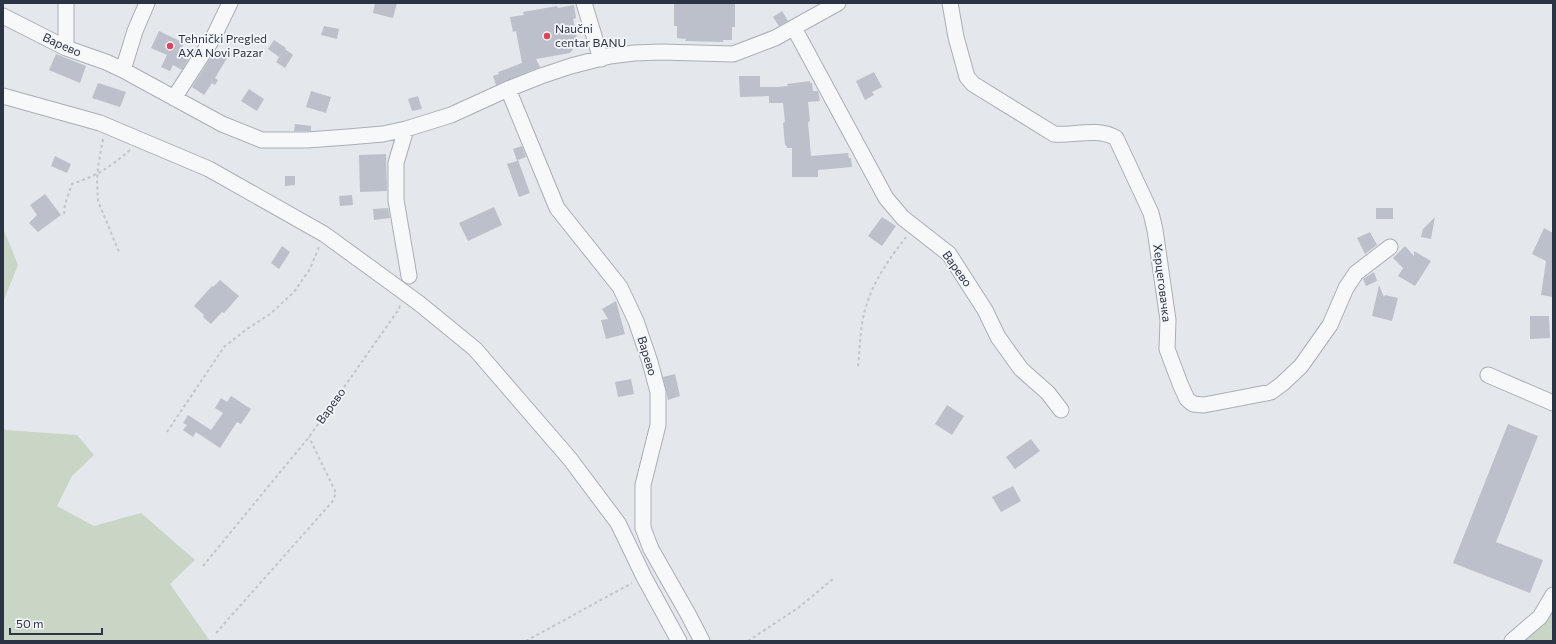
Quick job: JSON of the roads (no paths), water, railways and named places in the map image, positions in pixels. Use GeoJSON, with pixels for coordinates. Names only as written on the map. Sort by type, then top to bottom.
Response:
{"type":"FeatureCollection","features":[{"type":"Feature","properties":{"kind":"street"},"geometry":{"type":"LineString","coordinates":[[66,3],[66,48]]}},
{"type":"Feature","properties":{"kind":"street"},"geometry":{"type":"LineString","coordinates":[[123,70],[135,31],[148,3]]}},
{"type":"Feature","properties":{"kind":"street"},"geometry":{"type":"LineString","coordinates":[[174,98],[213,38],[230,3]]}},
{"type":"Feature","properties":{"kind":"street"},"geometry":{"type":"LineString","coordinates":[[584,3],[601,59]]}},
{"type":"Feature","properties":{"kind":"street","name":"Варево"},"geometry":{"type":"LineString","coordinates":[[3,16],[66,48],[106,62],[123,70],[222,124],[262,140],[307,140],[383,134],[406,129],[451,115],[541,76],[601,59],[634,53],[733,54],[775,38],[838,3]]}},
{"type":"Feature","properties":{"kind":"street","name":"Херцеговачка"},"geometry":{"type":"LineString","coordinates":[[950,3],[956,37],[967,77],[974,84],[1054,134],[1063,135],[1098,132],[1108,134],[1116,138],[1151,213],[1155,230],[1168,320],[1167,349],[1187,399],[1193,404],[1204,405],[1271,392],[1282,384],[1301,366],[1330,325],[1346,288],[1356,274],[1390,247]]}},
{"type":"Feature","properties":{"kind":"street","name":"Варево"},"geometry":{"type":"LineString","coordinates":[[794,28],[886,198],[903,218],[949,254],[985,310],[998,337],[1021,369],[1048,393],[1061,410]]}},
{"type":"Feature","properties":{"kind":"street","name":"Варево"},"geometry":{"type":"LineString","coordinates":[[508,89],[557,208],[620,287],[636,321],[650,362],[658,392],[658,425],[643,485],[643,528],[651,549],[702,641]]}},
{"type":"Feature","properties":{"kind":"street"},"geometry":{"type":"LineString","coordinates":[[3,96],[108,126],[209,169],[324,234],[420,304],[475,349],[570,458],[618,523],[644,577],[679,641]]}},
{"type":"Feature","properties":{"kind":"street"},"geometry":{"type":"LineString","coordinates":[[406,129],[396,163],[396,200],[409,276]]}},
{"type":"Feature","properties":{"kind":"street"},"geometry":{"type":"LineString","coordinates":[[1488,375],[1553,403]]}},
{"type":"Feature","properties":{"kind":"street"},"geometry":{"type":"LineString","coordinates":[[633,554],[651,549]]}},
{"type":"Feature","properties":{"kind":"street"},"geometry":{"type":"LineString","coordinates":[[1512,641],[1540,616],[1553,595]]}},
{"type":"Feature","properties":{"kind":"place","name":"Naučni centar BANU"},"geometry":{"type":"Point","coordinates":[547,36]}},
{"type":"Feature","properties":{"kind":"place","name":"Tehnički Pregled AXA Novi Pazar"},"geometry":{"type":"Point","coordinates":[170,46]}}]}
